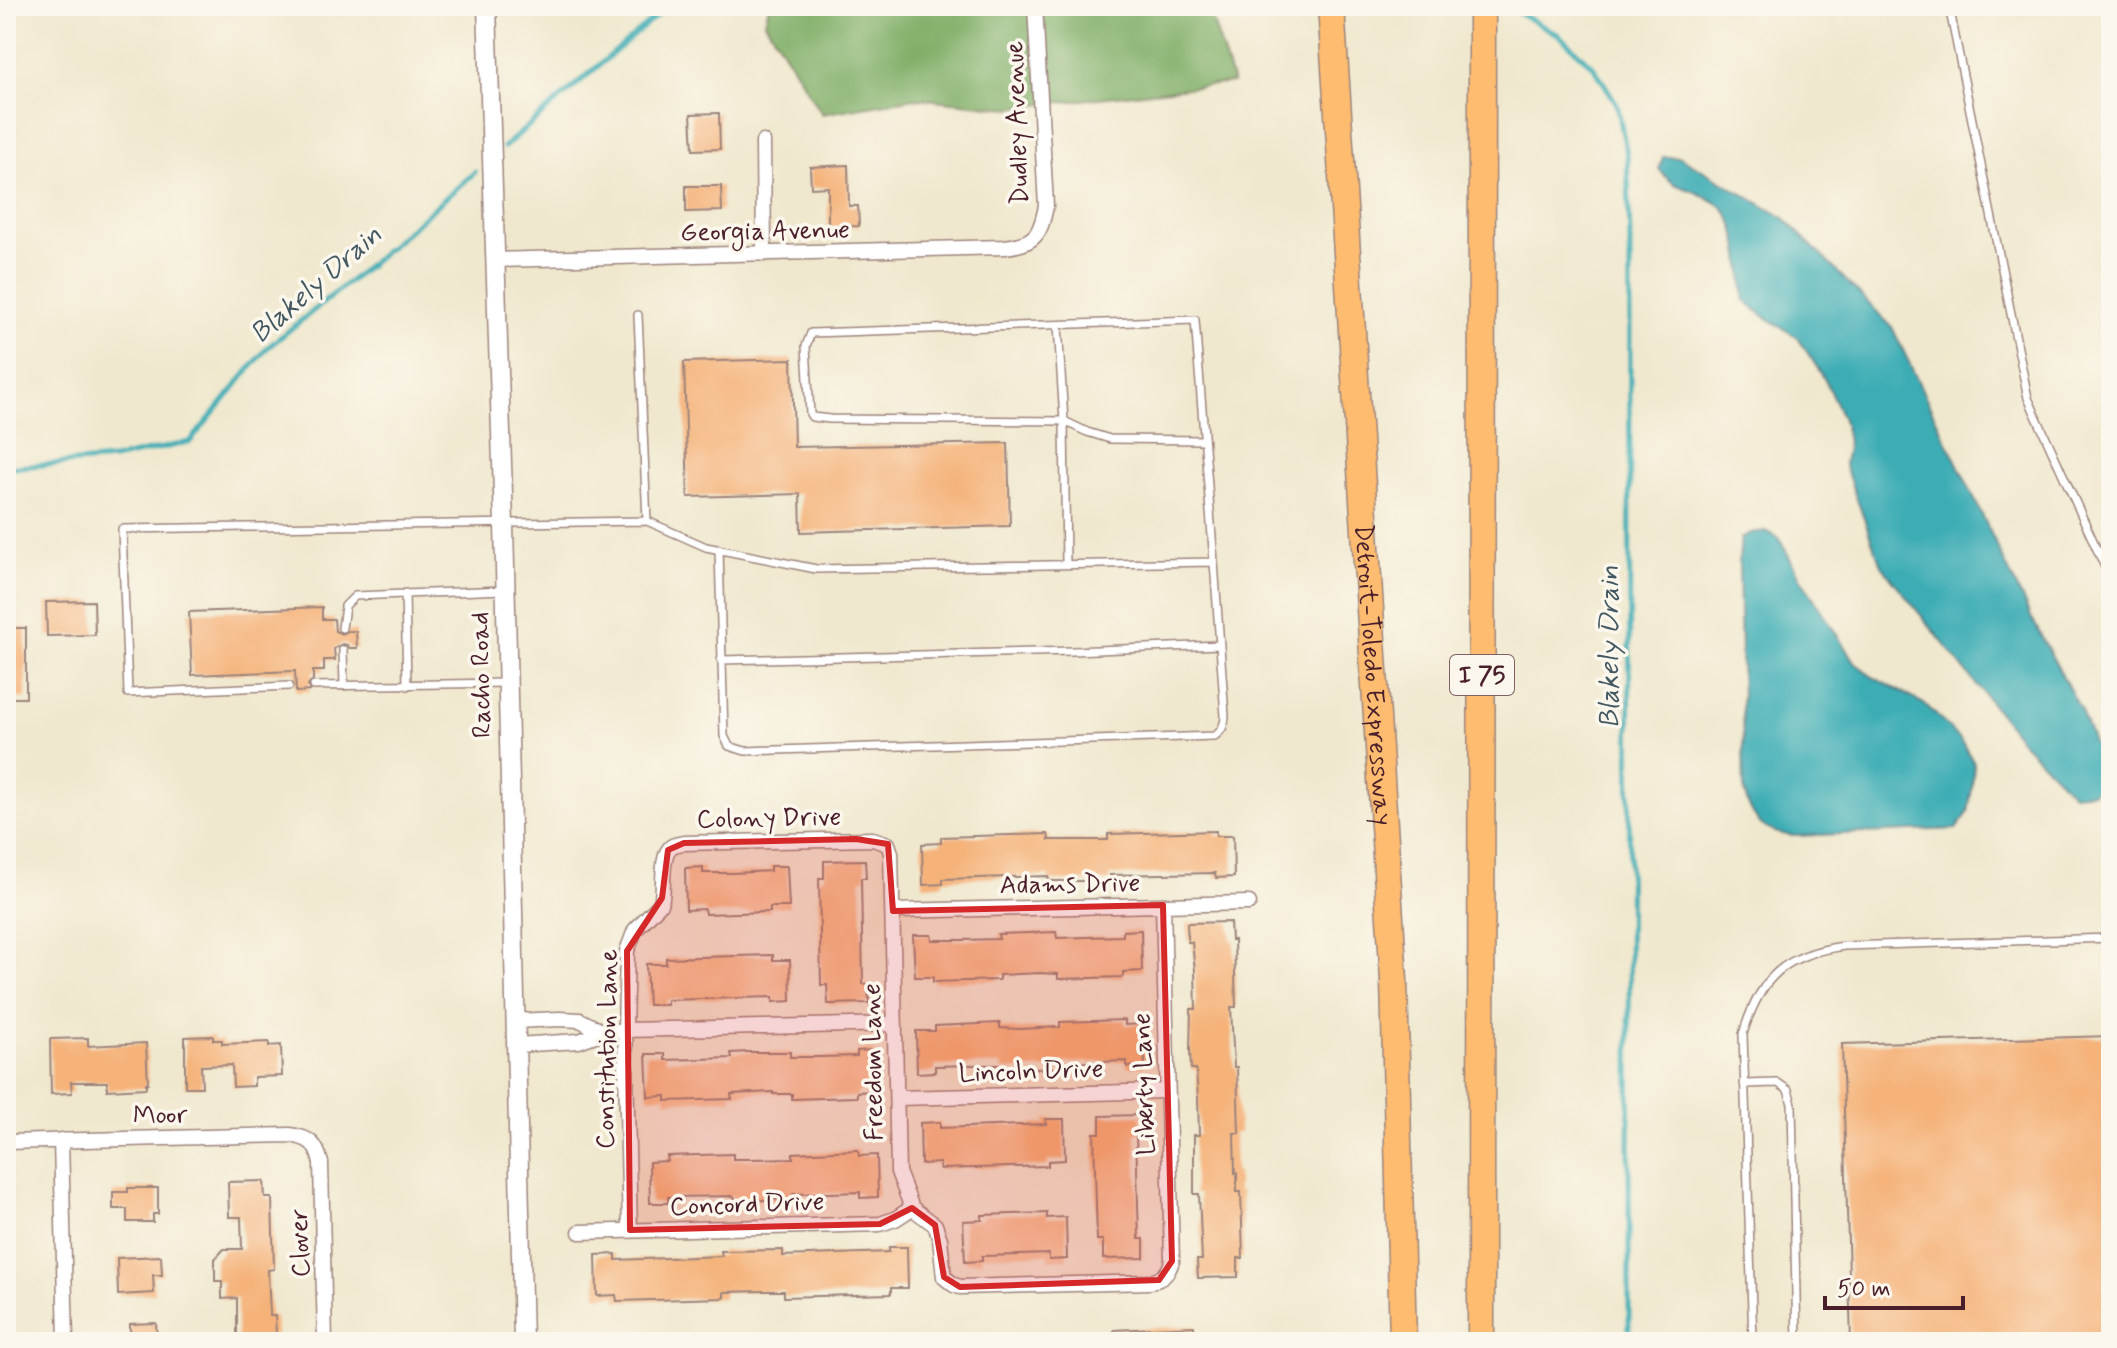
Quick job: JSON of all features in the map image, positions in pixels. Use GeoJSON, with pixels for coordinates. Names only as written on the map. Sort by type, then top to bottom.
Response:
{"type":"FeatureCollection","features":[{"type":"Feature","properties":{"kind":"highway","name":"Detroit-Toledo Expressway"},"geometry":{"type":"LineString","coordinates":[[1331,6],[1394,980],[1403,1342]]}},
{"type":"Feature","properties":{"kind":"highway","name":"I 75"},"geometry":{"type":"LineString","coordinates":[[1481,1342],[1482,6]]}},
{"type":"Feature","properties":{"kind":"street","name":"Racho Road"},"geometry":{"type":"LineString","coordinates":[[487,6],[504,524],[523,1342]]}},
{"type":"Feature","properties":{"kind":"street","name":"Dudley Avenue"},"geometry":{"type":"LineString","coordinates":[[1035,6],[1046,206],[1036,237]]}},
{"type":"Feature","properties":{"kind":"street"},"geometry":{"type":"LineString","coordinates":[[763,142],[764,254]]}},
{"type":"Feature","properties":{"kind":"street","name":"Georgia Avenue"},"geometry":{"type":"LineString","coordinates":[[494,260],[1005,247],[1023,245],[1036,237]]}},
{"type":"Feature","properties":{"kind":"street","name":"Colony Drive"},"geometry":{"type":"LineString","coordinates":[[684,843],[856,839]]}},
{"type":"Feature","properties":{"kind":"street","name":"Freedom Lane"},"geometry":{"type":"LineString","coordinates":[[856,839],[873,839],[888,844],[891,853],[898,1172],[912,1208],[935,1225],[940,1239],[944,1277],[960,1287]]}},
{"type":"Feature","properties":{"kind":"street","name":"Constitution Lane"},"geometry":{"type":"LineString","coordinates":[[630,1230],[626,960],[630,938],[641,921],[660,904],[668,850],[684,843]]}},
{"type":"Feature","properties":{"kind":"street","name":"Adams Drive"},"geometry":{"type":"LineString","coordinates":[[893,911],[1249,903]]}},
{"type":"Feature","properties":{"kind":"street","name":"Liberty Lane"},"geometry":{"type":"LineString","coordinates":[[960,1287],[1150,1282],[1166,1275],[1172,1261],[1163,905]]}},
{"type":"Feature","properties":{"kind":"street"},"geometry":{"type":"LineString","coordinates":[[514,1021],[580,1020],[603,1032]]}},
{"type":"Feature","properties":{"kind":"street"},"geometry":{"type":"LineString","coordinates":[[516,1045],[579,1041],[603,1032],[625,1030],[895,1024]]}},
{"type":"Feature","properties":{"kind":"street","name":"Lincoln Drive"},"geometry":{"type":"LineString","coordinates":[[897,1098],[1167,1091]]}},
{"type":"Feature","properties":{"kind":"street","name":"Moor"},"geometry":{"type":"LineString","coordinates":[[6,1142],[290,1135],[313,1143]]}},
{"type":"Feature","properties":{"kind":"street"},"geometry":{"type":"LineString","coordinates":[[61,1140],[66,1342]]}},
{"type":"Feature","properties":{"kind":"street","name":"Clover"},"geometry":{"type":"LineString","coordinates":[[313,1143],[321,1163],[325,1342]]}},
{"type":"Feature","properties":{"kind":"street","name":"Concord Drive"},"geometry":{"type":"LineString","coordinates":[[580,1232],[880,1224],[912,1208]]}},
{"type":"Feature","properties":{"kind":"lane"},"geometry":{"type":"LineString","coordinates":[[1949,6],[2028,398],[2111,580]]}},
{"type":"Feature","properties":{"kind":"lane"},"geometry":{"type":"LineString","coordinates":[[638,315],[647,521]]}},
{"type":"Feature","properties":{"kind":"lane"},"geometry":{"type":"LineString","coordinates":[[719,549],[724,736],[729,746],[759,751],[1215,736],[1221,732],[1225,716],[1195,320],[811,333],[806,346],[812,417],[1064,421],[1110,439],[1204,440]]}},
{"type":"Feature","properties":{"kind":"lane"},"geometry":{"type":"LineString","coordinates":[[1058,325],[1064,421],[1066,564]]}},
{"type":"Feature","properties":{"kind":"lane"},"geometry":{"type":"LineString","coordinates":[[289,686],[128,693],[122,529],[647,521],[706,547],[816,569],[1214,562]]}},
{"type":"Feature","properties":{"kind":"lane"},"geometry":{"type":"LineString","coordinates":[[342,628],[345,606],[355,596],[504,590]]}},
{"type":"Feature","properties":{"kind":"lane"},"geometry":{"type":"LineString","coordinates":[[405,593],[407,686]]}},
{"type":"Feature","properties":{"kind":"lane"},"geometry":{"type":"LineString","coordinates":[[721,660],[1220,645]]}},
{"type":"Feature","properties":{"kind":"lane"},"geometry":{"type":"LineString","coordinates":[[343,650],[344,686]]}},
{"type":"Feature","properties":{"kind":"lane"},"geometry":{"type":"LineString","coordinates":[[314,686],[506,683]]}},
{"type":"Feature","properties":{"kind":"lane"},"geometry":{"type":"LineString","coordinates":[[1753,1342],[1743,1034],[1749,1012],[1773,975],[1795,959],[1818,949],[1844,946],[2111,938]]}},
{"type":"Feature","properties":{"kind":"lane"},"geometry":{"type":"LineString","coordinates":[[1744,1084],[1778,1083],[1788,1090],[1792,1104],[1797,1342]]}},
{"type":"Feature","properties":{"kind":"highlighted area"},"geometry":{"type":"Polygon","coordinates":[[[856,839],[888,844],[893,911],[1163,905],[1172,1261],[1159,1280],[960,1287],[944,1277],[935,1225],[912,1208],[880,1224],[630,1230],[627,951],[662,898],[668,850],[684,843],[856,839]]]}},
{"type":"Feature","properties":{"kind":"green space"},"geometry":{"type":"Polygon","coordinates":[[[769,6],[1208,6],[1233,83],[1009,108],[915,98],[822,114],[765,22],[769,6]]]}},
{"type":"Feature","properties":{"kind":"water"},"geometry":{"type":"Polygon","coordinates":[[[1663,157],[1680,157],[1784,218],[1892,327],[2030,615],[2081,711],[2106,776],[2093,792],[2073,794],[2023,743],[1881,565],[1844,464],[1848,441],[1843,419],[1824,378],[1798,338],[1745,301],[1737,239],[1729,217],[1716,202],[1670,180],[1659,169],[1663,157]]]}},
{"type":"Feature","properties":{"kind":"water"},"geometry":{"type":"Polygon","coordinates":[[[1766,531],[1779,538],[1853,660],[1871,676],[1926,705],[1960,739],[1974,763],[1968,813],[1956,829],[1795,836],[1767,829],[1751,811],[1744,792],[1739,562],[1741,538],[1766,531]]]}},
{"type":"Feature","properties":{"kind":"building"},"geometry":{"type":"Polygon","coordinates":[[[719,113],[720,149],[693,150],[691,114],[719,113]]]}},
{"type":"Feature","properties":{"kind":"building"},"geometry":{"type":"Polygon","coordinates":[[[848,165],[849,206],[858,206],[859,226],[828,227],[828,187],[811,188],[810,167],[848,165]]]}},
{"type":"Feature","properties":{"kind":"building"},"geometry":{"type":"Polygon","coordinates":[[[686,186],[721,186],[722,211],[686,212],[686,186]]]}},
{"type":"Feature","properties":{"kind":"building"},"geometry":{"type":"Polygon","coordinates":[[[792,359],[794,447],[1008,443],[1010,526],[801,532],[800,494],[688,497],[684,362],[792,359]]]}},
{"type":"Feature","properties":{"kind":"building"},"geometry":{"type":"Polygon","coordinates":[[[94,601],[95,635],[47,636],[46,602],[94,601]]]}},
{"type":"Feature","properties":{"kind":"building"},"geometry":{"type":"Polygon","coordinates":[[[322,607],[322,619],[334,619],[335,631],[342,634],[356,631],[357,648],[342,644],[334,649],[335,660],[324,660],[324,671],[313,671],[313,680],[308,685],[310,691],[296,692],[295,671],[192,675],[189,612],[322,607]]]}},
{"type":"Feature","properties":{"kind":"building"},"geometry":{"type":"Polygon","coordinates":[[[6,628],[26,628],[26,698],[6,698],[6,628]]]}},
{"type":"Feature","properties":{"kind":"building"},"geometry":{"type":"Polygon","coordinates":[[[1216,831],[1216,836],[1233,836],[1234,877],[1216,878],[1215,873],[1110,875],[1110,881],[1049,881],[1048,876],[943,879],[943,884],[923,885],[922,844],[941,843],[941,837],[1048,834],[1049,840],[1108,840],[1108,834],[1216,831]]]}},
{"type":"Feature","properties":{"kind":"building"},"geometry":{"type":"Polygon","coordinates":[[[865,860],[866,878],[861,878],[863,984],[868,984],[869,1003],[828,1004],[827,985],[821,985],[819,878],[824,878],[824,861],[865,860]]]}},
{"type":"Feature","properties":{"kind":"building"},"geometry":{"type":"Polygon","coordinates":[[[770,866],[787,866],[789,907],[770,907],[770,912],[705,914],[704,909],[686,910],[685,868],[703,867],[703,873],[733,873],[770,871],[770,866]]]}},
{"type":"Feature","properties":{"kind":"building"},"geometry":{"type":"Polygon","coordinates":[[[1230,922],[1231,940],[1234,940],[1236,1007],[1231,1007],[1239,1133],[1234,1133],[1235,1173],[1237,1192],[1241,1192],[1243,1258],[1238,1258],[1238,1277],[1198,1278],[1197,1260],[1202,1260],[1199,1194],[1194,1194],[1194,1135],[1199,1135],[1198,1098],[1196,1069],[1191,1069],[1190,1049],[1191,1009],[1196,1009],[1195,971],[1187,923],[1230,922]]]}},
{"type":"Feature","properties":{"kind":"building"},"geometry":{"type":"Polygon","coordinates":[[[1141,930],[1142,971],[1123,972],[1123,977],[1058,979],[1058,974],[1040,973],[999,975],[999,980],[933,982],[933,977],[915,977],[913,935],[931,935],[932,940],[962,940],[999,939],[998,934],[1056,932],[1057,938],[1123,936],[1123,931],[1141,930]]]}},
{"type":"Feature","properties":{"kind":"building"},"geometry":{"type":"Polygon","coordinates":[[[773,955],[773,960],[790,960],[791,1001],[773,1002],[773,997],[667,1000],[667,1005],[648,1005],[646,964],[666,964],[666,958],[773,955]]]}},
{"type":"Feature","properties":{"kind":"building"},"geometry":{"type":"Polygon","coordinates":[[[1125,1020],[1125,1025],[1144,1024],[1145,1066],[1127,1067],[1127,1061],[1060,1063],[1060,1068],[1002,1070],[1002,1065],[935,1066],[935,1072],[917,1073],[916,1031],[935,1031],[935,1026],[1000,1023],[1000,1028],[1019,1029],[1060,1027],[1060,1022],[1125,1020]]]}},
{"type":"Feature","properties":{"kind":"building"},"geometry":{"type":"Polygon","coordinates":[[[213,1036],[213,1040],[222,1040],[222,1044],[269,1042],[269,1046],[281,1045],[282,1076],[254,1077],[254,1086],[233,1087],[232,1065],[201,1066],[202,1087],[185,1087],[185,1037],[213,1036]]]}},
{"type":"Feature","properties":{"kind":"building"},"geometry":{"type":"Polygon","coordinates":[[[2111,1036],[2111,1342],[1851,1342],[1842,1044],[2111,1036]]]}},
{"type":"Feature","properties":{"kind":"building"},"geometry":{"type":"Polygon","coordinates":[[[88,1038],[88,1046],[146,1043],[146,1088],[107,1090],[107,1082],[71,1082],[72,1093],[51,1094],[50,1039],[88,1038]]]}},
{"type":"Feature","properties":{"kind":"building"},"geometry":{"type":"Polygon","coordinates":[[[874,1050],[876,1091],[857,1092],[857,1097],[792,1099],[792,1094],[773,1092],[731,1094],[732,1099],[666,1101],[666,1096],[648,1097],[646,1054],[665,1054],[665,1060],[732,1058],[731,1053],[749,1052],[790,1052],[790,1057],[857,1056],[857,1051],[874,1050]]]}},
{"type":"Feature","properties":{"kind":"building"},"geometry":{"type":"Polygon","coordinates":[[[1141,1115],[1141,1133],[1136,1133],[1139,1239],[1144,1239],[1144,1258],[1103,1259],[1103,1240],[1097,1240],[1094,1133],[1100,1133],[1100,1116],[1141,1115]]]}},
{"type":"Feature","properties":{"kind":"building"},"geometry":{"type":"Polygon","coordinates":[[[1045,1119],[1064,1119],[1065,1160],[1048,1161],[1048,1166],[940,1169],[940,1163],[921,1164],[920,1123],[940,1122],[940,1128],[1046,1124],[1045,1119]]]}},
{"type":"Feature","properties":{"kind":"building"},"geometry":{"type":"Polygon","coordinates":[[[858,1150],[859,1156],[877,1155],[878,1197],[860,1198],[860,1192],[793,1194],[794,1199],[735,1201],[734,1196],[668,1197],[668,1203],[650,1203],[649,1162],[668,1161],[667,1156],[733,1154],[733,1159],[793,1158],[793,1153],[858,1150]]]}},
{"type":"Feature","properties":{"kind":"building"},"geometry":{"type":"Polygon","coordinates":[[[264,1181],[265,1198],[272,1198],[274,1269],[268,1270],[270,1316],[275,1316],[276,1335],[268,1336],[268,1342],[237,1342],[237,1298],[222,1299],[222,1281],[215,1281],[215,1259],[224,1249],[242,1249],[241,1217],[229,1217],[228,1182],[264,1181]]]}},
{"type":"Feature","properties":{"kind":"building"},"geometry":{"type":"Polygon","coordinates":[[[128,1188],[158,1188],[158,1214],[153,1214],[153,1222],[127,1222],[127,1209],[113,1209],[113,1192],[128,1192],[128,1188]]]}},
{"type":"Feature","properties":{"kind":"building"},"geometry":{"type":"Polygon","coordinates":[[[1047,1213],[1047,1218],[1066,1217],[1067,1259],[1049,1260],[1049,1254],[982,1256],[982,1261],[965,1262],[963,1221],[982,1220],[982,1215],[1047,1213]]]}},
{"type":"Feature","properties":{"kind":"building"},"geometry":{"type":"Polygon","coordinates":[[[889,1247],[907,1247],[908,1288],[891,1288],[891,1294],[784,1297],[784,1291],[724,1292],[724,1298],[617,1301],[616,1295],[597,1296],[596,1255],[616,1254],[616,1260],[722,1256],[721,1251],[783,1250],[783,1256],[889,1252],[889,1247]]]}},
{"type":"Feature","properties":{"kind":"building"},"geometry":{"type":"Polygon","coordinates":[[[161,1256],[162,1275],[153,1275],[154,1293],[118,1295],[117,1258],[161,1256]]]}},
{"type":"Feature","properties":{"kind":"building"},"geometry":{"type":"Polygon","coordinates":[[[156,1323],[157,1342],[130,1342],[130,1324],[156,1323]]]}},
{"type":"Feature","properties":{"kind":"building"},"geometry":{"type":"Polygon","coordinates":[[[1194,1326],[1195,1342],[1114,1342],[1114,1330],[1194,1326]]]}},
{"type":"Feature","properties":{"kind":"waterway","name":"Blakely Drain"},"geometry":{"type":"LineString","coordinates":[[504,147],[668,6]]}},
{"type":"Feature","properties":{"kind":"waterway","name":"Blakely Drain"},"geometry":{"type":"LineString","coordinates":[[1506,6],[1559,35],[1593,66],[1617,104],[1627,155],[1630,235],[1629,1342]]}},
{"type":"Feature","properties":{"kind":"waterway","name":"Blakely Drain"},"geometry":{"type":"LineString","coordinates":[[6,468],[113,459],[190,442],[267,348],[360,273],[475,172]]}}]}
